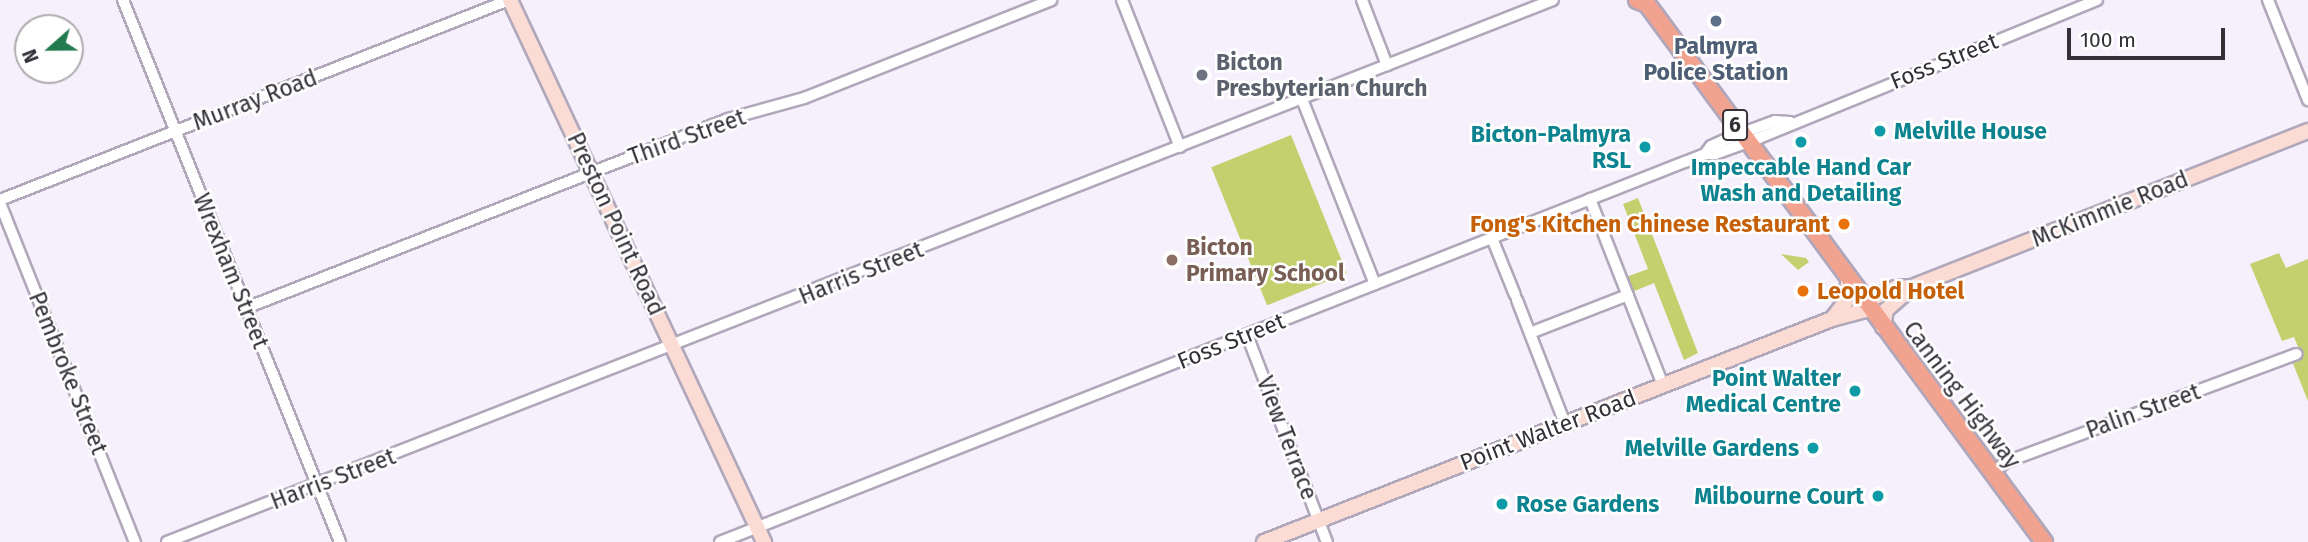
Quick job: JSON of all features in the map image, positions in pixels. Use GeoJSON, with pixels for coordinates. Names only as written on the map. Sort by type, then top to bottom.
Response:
{"type":"FeatureCollection","features":[{"type":"Feature","properties":{"kind":"highway","name":"Canning Highway"},"geometry":{"type":"LineString","coordinates":[[1643,1],[2044,542]]}},
{"type":"Feature","properties":{"kind":"main road","name":"Preston Point Road"},"geometry":{"type":"LineString","coordinates":[[509,0],[722,449],[760,526],[772,542]]}},
{"type":"Feature","properties":{"kind":"main road","name":"McKimmie Road"},"geometry":{"type":"LineString","coordinates":[[1867,305],[1895,288],[1912,287],[2308,131]]}},
{"type":"Feature","properties":{"kind":"main road"},"geometry":{"type":"LineString","coordinates":[[1832,318],[1847,300],[1848,280]]}},
{"type":"Feature","properties":{"kind":"main road","name":"McKimmie Road"},"geometry":{"type":"LineString","coordinates":[[1883,327],[1886,310],[1912,287]]}},
{"type":"Feature","properties":{"kind":"main road","name":"Point Walter Road"},"geometry":{"type":"LineString","coordinates":[[1264,542],[1867,305]]}},
{"type":"Feature","properties":{"kind":"main road","name":"Preston Point Road"},"geometry":{"type":"LineString","coordinates":[[760,526],[764,542]]}},
{"type":"Feature","properties":{"kind":"street","name":"Wrexham Street"},"geometry":{"type":"LineString","coordinates":[[123,0],[340,542]]}},
{"type":"Feature","properties":{"kind":"street","name":"Murray Road"},"geometry":{"type":"LineString","coordinates":[[0,202],[509,0]]}},
{"type":"Feature","properties":{"kind":"street","name":"Third Street"},"geometry":{"type":"LineString","coordinates":[[246,308],[728,120],[804,98],[1051,0]]}},
{"type":"Feature","properties":{"kind":"street"},"geometry":{"type":"LineString","coordinates":[[1122,0],[1180,147]]}},
{"type":"Feature","properties":{"kind":"street"},"geometry":{"type":"LineString","coordinates":[[1362,0],[1387,65]]}},
{"type":"Feature","properties":{"kind":"street","name":"Harris Street"},"geometry":{"type":"LineString","coordinates":[[167,542],[674,347],[1553,0]]}},
{"type":"Feature","properties":{"kind":"street","name":"Foss Street"},"geometry":{"type":"LineString","coordinates":[[720,542],[1705,154],[1711,146],[1744,138],[1775,121],[1791,122],[2097,0]]}},
{"type":"Feature","properties":{"kind":"street"},"geometry":{"type":"LineString","coordinates":[[2268,0],[2308,100]]}},
{"type":"Feature","properties":{"kind":"street"},"geometry":{"type":"LineString","coordinates":[[1302,99],[1375,284]]}},
{"type":"Feature","properties":{"kind":"street"},"geometry":{"type":"LineString","coordinates":[[1590,199],[1663,385]]}},
{"type":"Feature","properties":{"kind":"street","name":"Pembroke Street"},"geometry":{"type":"LineString","coordinates":[[0,202],[135,542]]}},
{"type":"Feature","properties":{"kind":"street"},"geometry":{"type":"LineString","coordinates":[[1492,238],[1565,424]]}},
{"type":"Feature","properties":{"kind":"street"},"geometry":{"type":"LineString","coordinates":[[1530,334],[1628,295]]}},
{"type":"Feature","properties":{"kind":"street","name":"View Terrace"},"geometry":{"type":"LineString","coordinates":[[1247,335],[1327,542]]}},
{"type":"Feature","properties":{"kind":"street","name":"Palin Street"},"geometry":{"type":"LineString","coordinates":[[1992,472],[2006,461],[2297,354]]}},
{"type":"Feature","properties":{"kind":"green space"},"geometry":{"type":"Polygon","coordinates":[[[1291,135],[1347,273],[1267,305],[1211,167],[1291,135]]]}},
{"type":"Feature","properties":{"kind":"green space"},"geometry":{"type":"Polygon","coordinates":[[[1638,198],[1698,353],[1684,360],[1654,283],[1632,292],[1626,277],[1648,269],[1623,204],[1638,198]]]}},
{"type":"Feature","properties":{"kind":"green space"},"geometry":{"type":"Polygon","coordinates":[[[2279,253],[2286,268],[2308,259],[2308,401],[2292,361],[2302,357],[2294,337],[2282,341],[2250,264],[2279,253]]]}},
{"type":"Feature","properties":{"kind":"green space"},"geometry":{"type":"Polygon","coordinates":[[[1781,254],[1806,258],[1809,262],[1798,270],[1781,254]]]}},
{"type":"Feature","properties":{"kind":"place","name":"Palmyra Police Station"},"geometry":{"type":"Point","coordinates":[1716,21]}},
{"type":"Feature","properties":{"kind":"place","name":"Bicton Presbyterian Church"},"geometry":{"type":"Point","coordinates":[1202,75]}},
{"type":"Feature","properties":{"kind":"place","name":"Melville House"},"geometry":{"type":"Point","coordinates":[1880,131]}},
{"type":"Feature","properties":{"kind":"place","name":"Impeccable Hand Car Wash and Detailing"},"geometry":{"type":"Point","coordinates":[1801,142]}},
{"type":"Feature","properties":{"kind":"place","name":"Bicton-Palmyra RSL"},"geometry":{"type":"Point","coordinates":[1645,147]}},
{"type":"Feature","properties":{"kind":"place","name":"Fong's Kitchen Chinese Restaurant"},"geometry":{"type":"Point","coordinates":[1844,224]}},
{"type":"Feature","properties":{"kind":"place","name":"Bicton Primary School"},"geometry":{"type":"Point","coordinates":[1172,260]}},
{"type":"Feature","properties":{"kind":"place","name":"Leopold Hotel"},"geometry":{"type":"Point","coordinates":[1803,291]}},
{"type":"Feature","properties":{"kind":"place","name":"Point Walter Medical Centre"},"geometry":{"type":"Point","coordinates":[1855,391]}},
{"type":"Feature","properties":{"kind":"place","name":"Melville Gardens"},"geometry":{"type":"Point","coordinates":[1813,448]}},
{"type":"Feature","properties":{"kind":"place","name":"Milbourne Court"},"geometry":{"type":"Point","coordinates":[1878,496]}},
{"type":"Feature","properties":{"kind":"place","name":"Rose Gardens"},"geometry":{"type":"Point","coordinates":[1502,504]}}]}
